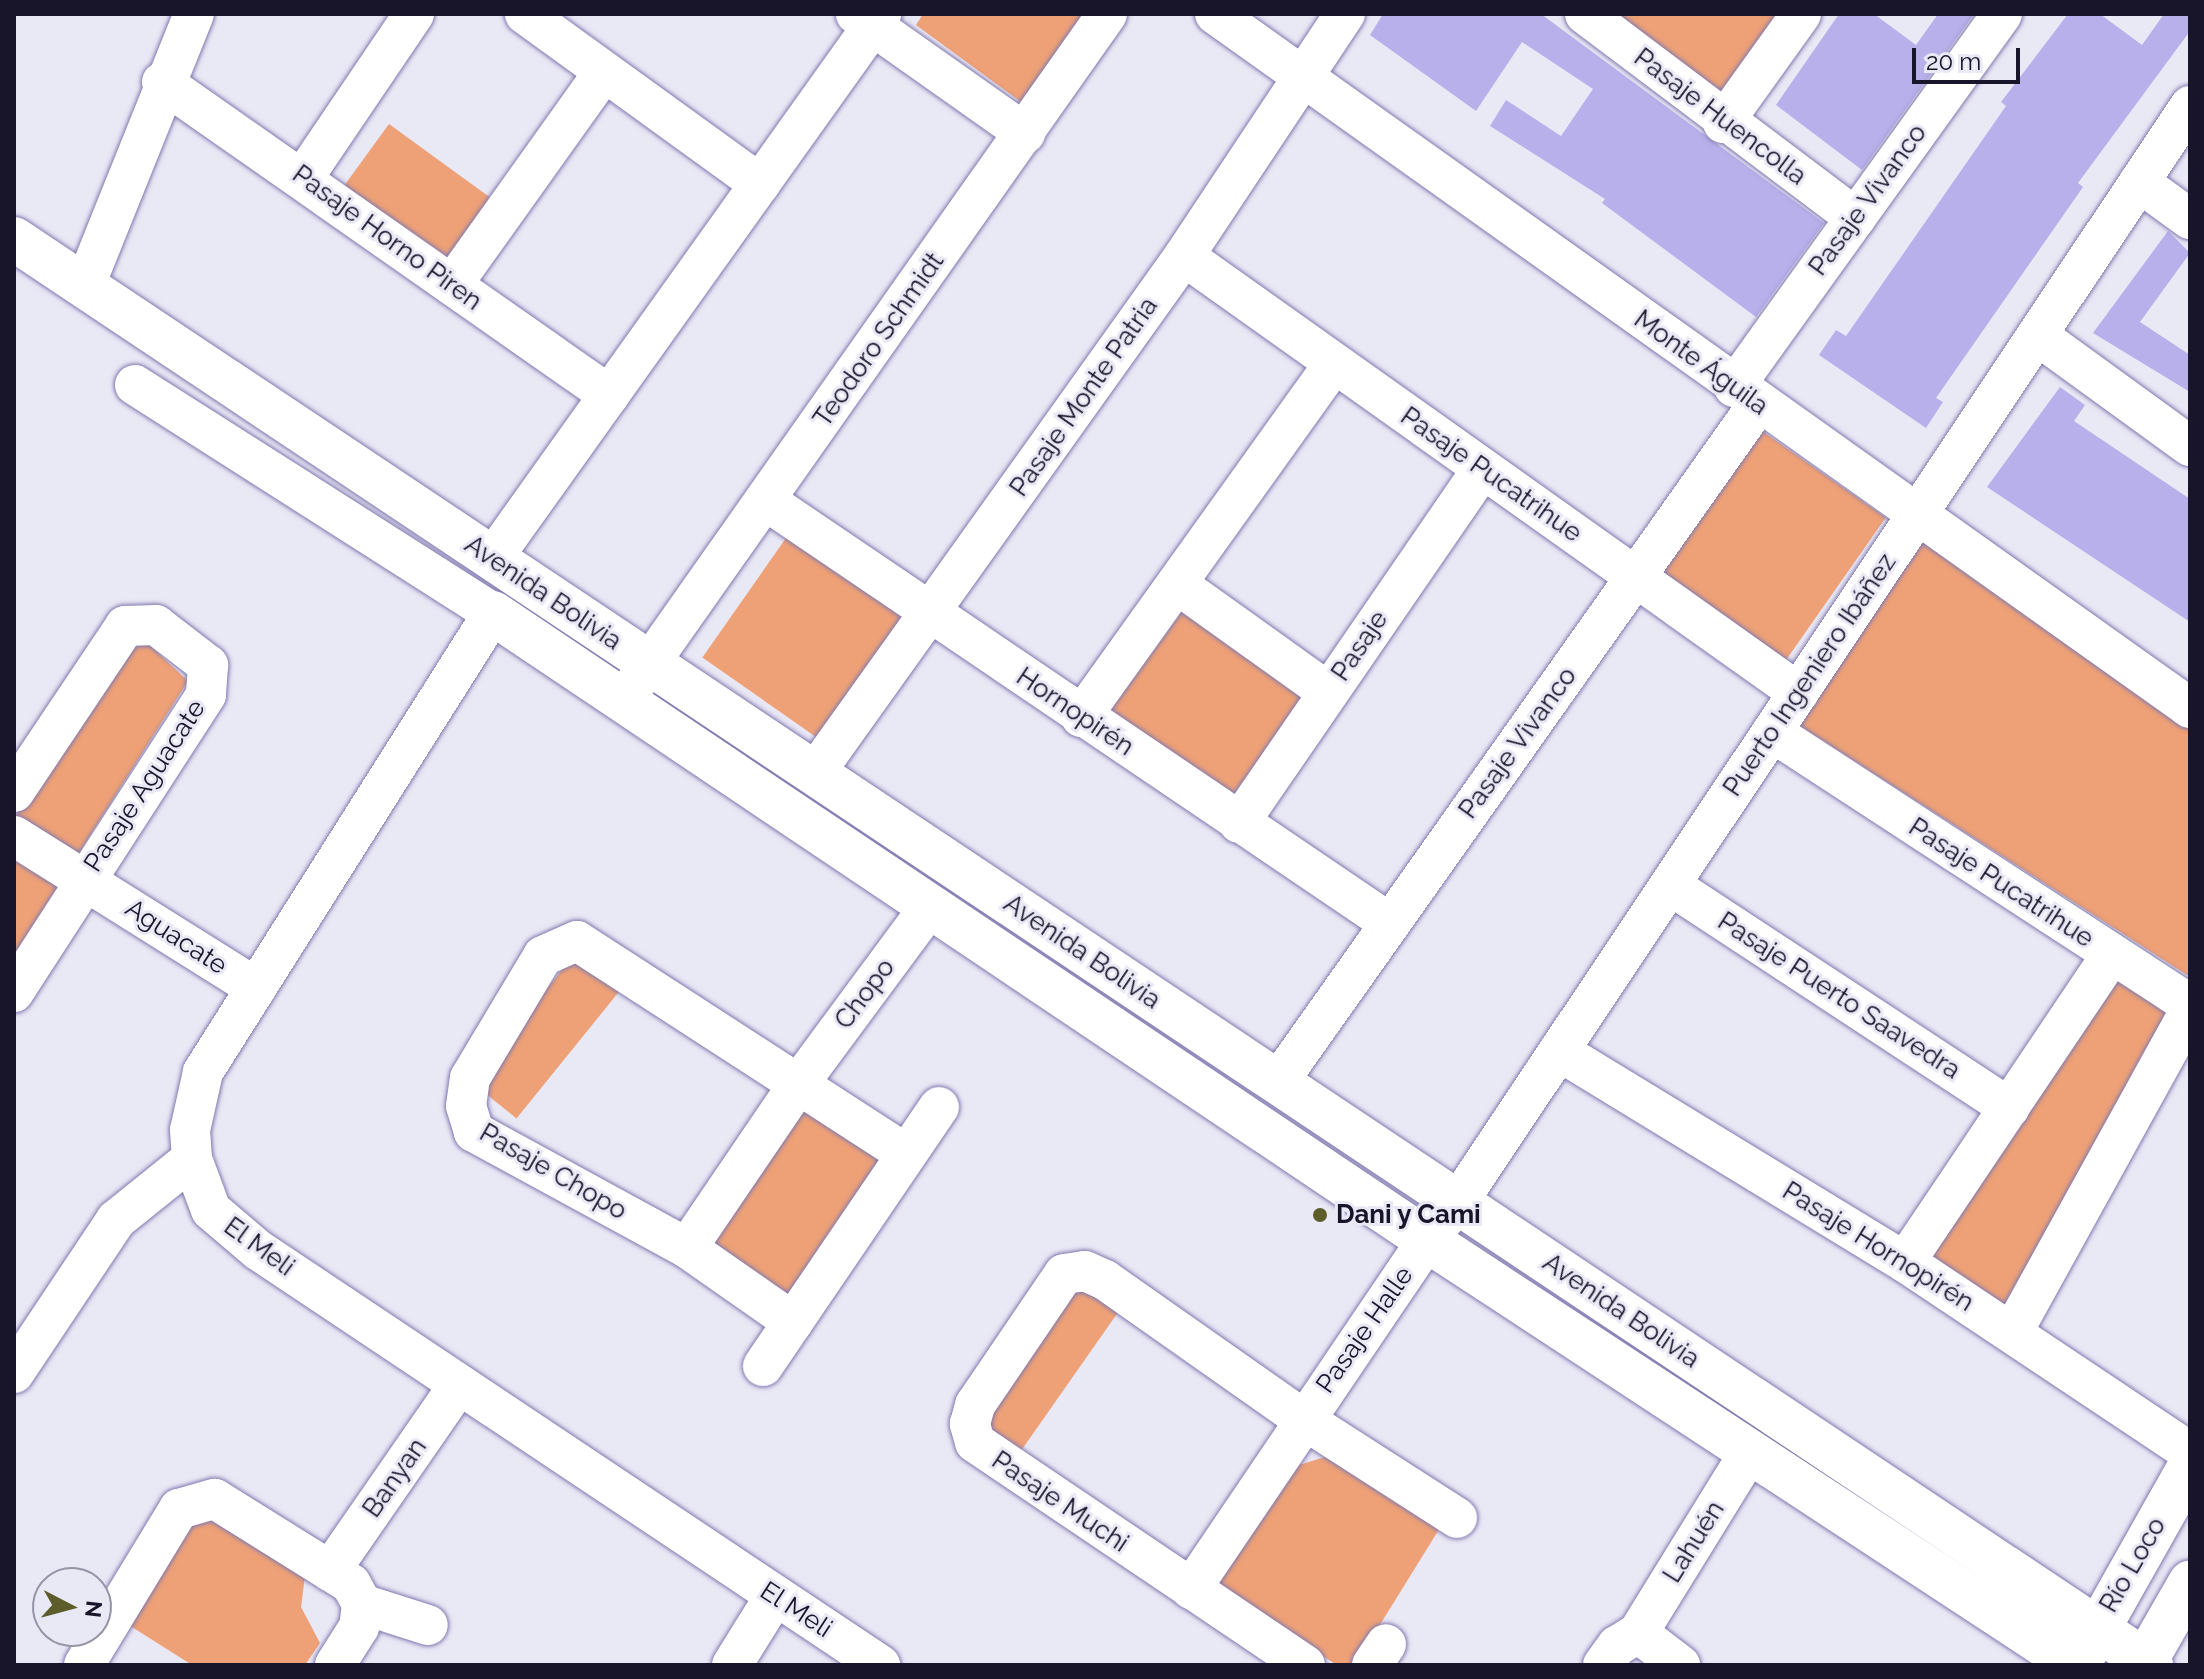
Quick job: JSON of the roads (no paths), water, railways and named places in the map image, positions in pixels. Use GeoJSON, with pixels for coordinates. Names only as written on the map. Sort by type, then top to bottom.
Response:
{"type":"FeatureCollection","features":[{"type":"Feature","properties":{"kind":"street"},"geometry":{"type":"LineString","coordinates":[[85,285],[162,82],[194,14]]}},
{"type":"Feature","properties":{"kind":"street"},"geometry":{"type":"LineString","coordinates":[[303,178],[414,14]]}},
{"type":"Feature","properties":{"kind":"street"},"geometry":{"type":"LineString","coordinates":[[525,14],[760,184]]}},
{"type":"Feature","properties":{"kind":"street","name":"Teodoro Schmidt"},"geometry":{"type":"LineString","coordinates":[[623,702],[1107,14]]}},
{"type":"Feature","properties":{"kind":"street","name":"Monte Águila"},"geometry":{"type":"LineString","coordinates":[[1215,14],[1746,395],[2190,708]]}},
{"type":"Feature","properties":{"kind":"street","name":"Pasaje Monte Patria"},"geometry":{"type":"LineString","coordinates":[[814,774],[1184,256],[1345,14]]}},
{"type":"Feature","properties":{"kind":"street","name":"Pasaje Huencolla"},"geometry":{"type":"LineString","coordinates":[[1585,14],[1723,123],[1856,218]]}},
{"type":"Feature","properties":{"kind":"street"},"geometry":{"type":"LineString","coordinates":[[1723,123],[1801,14]]}},
{"type":"Feature","properties":{"kind":"street","name":"Pasaje Vivanco"},"geometry":{"type":"LineString","coordinates":[[1278,1082],[1388,922],[1637,579],[1856,218],[2002,14]]}},
{"type":"Feature","properties":{"kind":"street"},"geometry":{"type":"LineString","coordinates":[[492,559],[760,184],[870,18],[1025,133]]}},
{"type":"Feature","properties":{"kind":"street"},"geometry":{"type":"LineString","coordinates":[[452,285],[604,72]]}},
{"type":"Feature","properties":{"kind":"street","name":"Pasaje Horno Piren"},"geometry":{"type":"LineString","coordinates":[[162,82],[609,395]]}},
{"type":"Feature","properties":{"kind":"street","name":"Puerto Ingeniero Ibáñez"},"geometry":{"type":"LineString","coordinates":[[1427,1240],[1458,1202],[2190,106]]}},
{"type":"Feature","properties":{"kind":"street"},"geometry":{"type":"LineString","coordinates":[[2139,182],[2190,219]]}},
{"type":"Feature","properties":{"kind":"street","name":"Avenida Bolivia"},"geometry":{"type":"LineString","coordinates":[[14,239],[1458,1202],[2083,1653]]}},
{"type":"Feature","properties":{"kind":"street","name":"Pasaje Pucatrihue"},"geometry":{"type":"LineString","coordinates":[[1184,256],[1333,365],[1799,693]]}},
{"type":"Feature","properties":{"kind":"street"},"geometry":{"type":"LineString","coordinates":[[2037,335],[2190,446]]}},
{"type":"Feature","properties":{"kind":"street"},"geometry":{"type":"LineString","coordinates":[[1081,717],[1333,365]]}},
{"type":"Feature","properties":{"kind":"street","name":"Avenida Bolivia"},"geometry":{"type":"LineString","coordinates":[[135,385],[493,613],[1427,1240],[1750,1452],[2083,1653],[2146,1664]]}},
{"type":"Feature","properties":{"kind":"street","name":"Pasaje"},"geometry":{"type":"LineString","coordinates":[[1239,823],[1482,469]]}},
{"type":"Feature","properties":{"kind":"street","name":"Hornopirén"},"geometry":{"type":"LineString","coordinates":[[765,500],[1081,717],[1388,922]]}},
{"type":"Feature","properties":{"kind":"street"},"geometry":{"type":"LineString","coordinates":[[1177,584],[1328,692]]}},
{"type":"Feature","properties":{"kind":"street","name":"El Meli"},"geometry":{"type":"LineString","coordinates":[[493,613],[203,1072],[190,1130],[192,1159],[202,1191],[219,1219],[459,1385],[880,1665]]}},
{"type":"Feature","properties":{"kind":"street","name":"Pasaje Aguacate"},"geometry":{"type":"LineString","coordinates":[[14,792],[125,626],[156,625],[208,665],[206,695],[84,879],[14,992]]}},
{"type":"Feature","properties":{"kind":"street","name":"Pasaje Pucatrihue"},"geometry":{"type":"LineString","coordinates":[[1772,732],[2190,1008]]}},
{"type":"Feature","properties":{"kind":"street","name":"Aguacate"},"geometry":{"type":"LineString","coordinates":[[14,836],[256,988]]}},
{"type":"Feature","properties":{"kind":"street","name":"Pasaje Puerto Saavedra"},"geometry":{"type":"LineString","coordinates":[[1670,885],[2009,1108]]}},
{"type":"Feature","properties":{"kind":"street","name":"Chopo"},"geometry":{"type":"LineString","coordinates":[[800,1082],[930,906]]}},
{"type":"Feature","properties":{"kind":"street","name":"Pasaje Chopo"},"geometry":{"type":"LineString","coordinates":[[793,1322],[687,1248],[474,1132],[466,1106],[470,1078],[543,956],[577,941],[800,1082],[906,1154]]}},
{"type":"Feature","properties":{"kind":"street"},"geometry":{"type":"LineString","coordinates":[[1905,1262],[2111,956]]}},
{"type":"Feature","properties":{"kind":"street"},"geometry":{"type":"LineString","coordinates":[[2012,1333],[2190,1008]]}},
{"type":"Feature","properties":{"kind":"street","name":"Pasaje Hornopirén"},"geometry":{"type":"LineString","coordinates":[[1559,1051],[1905,1262],[2190,1452]]}},
{"type":"Feature","properties":{"kind":"street"},"geometry":{"type":"LineString","coordinates":[[687,1248],[800,1082]]}},
{"type":"Feature","properties":{"kind":"street"},"geometry":{"type":"LineString","coordinates":[[763,1366],[939,1107]]}},
{"type":"Feature","properties":{"kind":"street"},"geometry":{"type":"LineString","coordinates":[[14,1373],[116,1220],[192,1159]]}},
{"type":"Feature","properties":{"kind":"street","name":"Pasaje Halle"},"geometry":{"type":"LineString","coordinates":[[1303,1419],[1427,1240]]}},
{"type":"Feature","properties":{"kind":"street","name":"Pasaje Muchi"},"geometry":{"type":"LineString","coordinates":[[1305,1665],[986,1452],[970,1434],[975,1405],[1057,1281],[1074,1270],[1095,1274],[1303,1419],[1457,1518]]}},
{"type":"Feature","properties":{"kind":"street","name":"Banyan"},"geometry":{"type":"LineString","coordinates":[[330,1571],[459,1385]]}},
{"type":"Feature","properties":{"kind":"street"},"geometry":{"type":"LineString","coordinates":[[1191,1589],[1303,1419]]}},
{"type":"Feature","properties":{"kind":"street","name":"Lahuén"},"geometry":{"type":"LineString","coordinates":[[1603,1665],[1617,1646],[1638,1633],[1750,1452]]}},
{"type":"Feature","properties":{"kind":"street","name":"Río Loco"},"geometry":{"type":"LineString","coordinates":[[2083,1653],[2190,1466]]}},
{"type":"Feature","properties":{"kind":"street"},"geometry":{"type":"LineString","coordinates":[[84,1665],[179,1509],[196,1501],[215,1499],[351,1584],[362,1604],[359,1627],[335,1665]]}},
{"type":"Feature","properties":{"kind":"street"},"geometry":{"type":"LineString","coordinates":[[2146,1664],[2190,1583]]}},
{"type":"Feature","properties":{"kind":"street"},"geometry":{"type":"LineString","coordinates":[[732,1665],[775,1596]]}},
{"type":"Feature","properties":{"kind":"street"},"geometry":{"type":"LineString","coordinates":[[362,1604],[428,1625]]}},
{"type":"Feature","properties":{"kind":"street"},"geometry":{"type":"LineString","coordinates":[[1638,1633],[1680,1665]]}},
{"type":"Feature","properties":{"kind":"place","name":"Dani y Cami"},"geometry":{"type":"Point","coordinates":[1320,1215]}}]}
